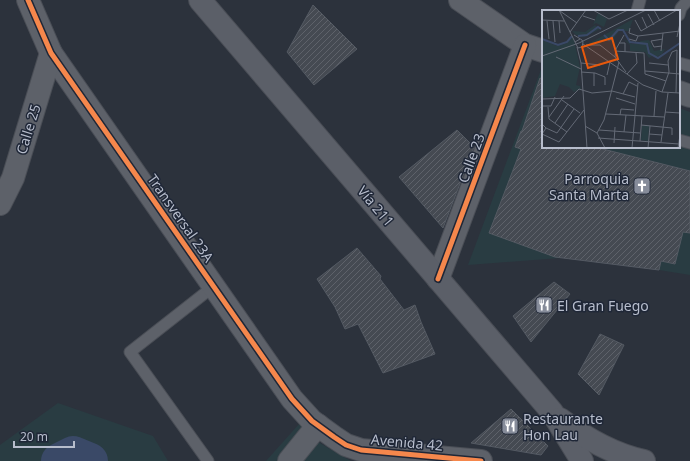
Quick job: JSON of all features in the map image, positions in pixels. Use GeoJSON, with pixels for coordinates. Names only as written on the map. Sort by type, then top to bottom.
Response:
{"type":"FeatureCollection","features":[{"type":"Feature","properties":{"kind":"main road","name":"Vía 211"},"geometry":{"type":"LineString","coordinates":[[200,0],[552,412],[582,461]]}},
{"type":"Feature","properties":{"kind":"main road","name":"Vía 211"},"geometry":{"type":"LineString","coordinates":[[552,412],[576,432],[602,447],[644,461]]}},
{"type":"Feature","properties":{"kind":"street","name":"Transversal 23A"},"geometry":{"type":"LineString","coordinates":[[28,0],[51,53],[292,399],[312,420],[326,431]]}},
{"type":"Feature","properties":{"kind":"street"},"geometry":{"type":"LineString","coordinates":[[460,0],[534,48]]}},
{"type":"Feature","properties":{"kind":"street","name":"Calle 23"},"geometry":{"type":"LineString","coordinates":[[438,279],[534,48]]}},
{"type":"Feature","properties":{"kind":"street","name":"Calle 25"},"geometry":{"type":"LineString","coordinates":[[0,204],[6,176],[51,53]]}},
{"type":"Feature","properties":{"kind":"street"},"geometry":{"type":"LineString","coordinates":[[680,92],[690,96]]}},
{"type":"Feature","properties":{"kind":"street"},"geometry":{"type":"LineString","coordinates":[[289,461],[326,431]]}},
{"type":"Feature","properties":{"kind":"street","name":"Avenida 42"},"geometry":{"type":"LineString","coordinates":[[326,431],[346,445],[361,450],[480,461]]}},
{"type":"Feature","properties":{"kind":"lane"},"geometry":{"type":"LineString","coordinates":[[637,10],[640,0]]}},
{"type":"Feature","properties":{"kind":"lane"},"geometry":{"type":"LineString","coordinates":[[680,12],[688,0]]}},
{"type":"Feature","properties":{"kind":"lane"},"geometry":{"type":"LineString","coordinates":[[680,63],[690,66]]}},
{"type":"Feature","properties":{"kind":"lane"},"geometry":{"type":"LineString","coordinates":[[680,140],[690,143]]}},
{"type":"Feature","properties":{"kind":"lane"},"geometry":{"type":"LineString","coordinates":[[208,461],[130,352],[214,286]]}},
{"type":"Feature","properties":{"kind":"shaded area"},"geometry":{"type":"Polygon","coordinates":[[[542,67],[542,148],[544,148],[635,220],[690,233],[690,275],[659,270],[661,261],[675,264],[681,238],[568,221],[560,258],[468,265],[542,67]]]}},
{"type":"Feature","properties":{"kind":"shaded area"},"geometry":{"type":"Polygon","coordinates":[[[680,108],[690,112],[690,171],[599,148],[680,148],[680,108]]]}},
{"type":"Feature","properties":{"kind":"shaded area"},"geometry":{"type":"Polygon","coordinates":[[[58,403],[153,436],[168,461],[0,461],[0,445],[58,403]]]}},
{"type":"Feature","properties":{"kind":"shaded area"},"geometry":{"type":"Polygon","coordinates":[[[300,423],[318,442],[351,461],[266,461],[300,423]]]}},
{"type":"Feature","properties":{"kind":"building"},"geometry":{"type":"Polygon","coordinates":[[[313,5],[357,49],[314,85],[287,52],[313,5]]]}},
{"type":"Feature","properties":{"kind":"building"},"geometry":{"type":"Polygon","coordinates":[[[540,78],[542,79],[542,148],[599,148],[690,171],[690,233],[683,232],[675,264],[661,261],[659,270],[555,257],[489,233],[521,149],[515,147],[540,78]]]}},
{"type":"Feature","properties":{"kind":"building"},"geometry":{"type":"Polygon","coordinates":[[[457,130],[474,147],[443,228],[399,177],[457,130]]]}},
{"type":"Feature","properties":{"kind":"building"},"geometry":{"type":"Polygon","coordinates":[[[357,248],[381,276],[380,279],[404,310],[415,305],[435,354],[383,373],[358,324],[345,329],[335,307],[317,279],[357,248]]]}},
{"type":"Feature","properties":{"kind":"building","name":"El Gran Fuego"},"geometry":{"type":"Polygon","coordinates":[[[554,282],[570,294],[531,342],[513,316],[554,282]]]}},
{"type":"Feature","properties":{"kind":"building"},"geometry":{"type":"Polygon","coordinates":[[[600,334],[624,345],[599,395],[578,374],[600,334]]]}},
{"type":"Feature","properties":{"kind":"building","name":"Restaurante Hon Lau"},"geometry":{"type":"Polygon","coordinates":[[[511,409],[548,446],[541,455],[471,443],[511,409]]]}},
{"type":"Feature","properties":{"kind":"waterway"},"geometry":{"type":"LineString","coordinates":[[59,461],[73,454],[90,461]]}},
{"type":"Feature","properties":{"kind":"cycle path"},"geometry":{"type":"LineString","coordinates":[[28,0],[51,53],[292,399],[312,421],[346,445],[361,450],[481,461]]}},
{"type":"Feature","properties":{"kind":"cycle path"},"geometry":{"type":"LineString","coordinates":[[438,279],[525,45]]}},
{"type":"Feature","properties":{"kind":"place","name":"Parroquia Santa Marta"},"geometry":{"type":"Point","coordinates":[642,186]}},
{"type":"Feature","properties":{"kind":"place","name":"El Gran Fuego"},"geometry":{"type":"Point","coordinates":[544,305]}},
{"type":"Feature","properties":{"kind":"place","name":"Restaurante Hon Lau"},"geometry":{"type":"Point","coordinates":[510,426]}}]}
